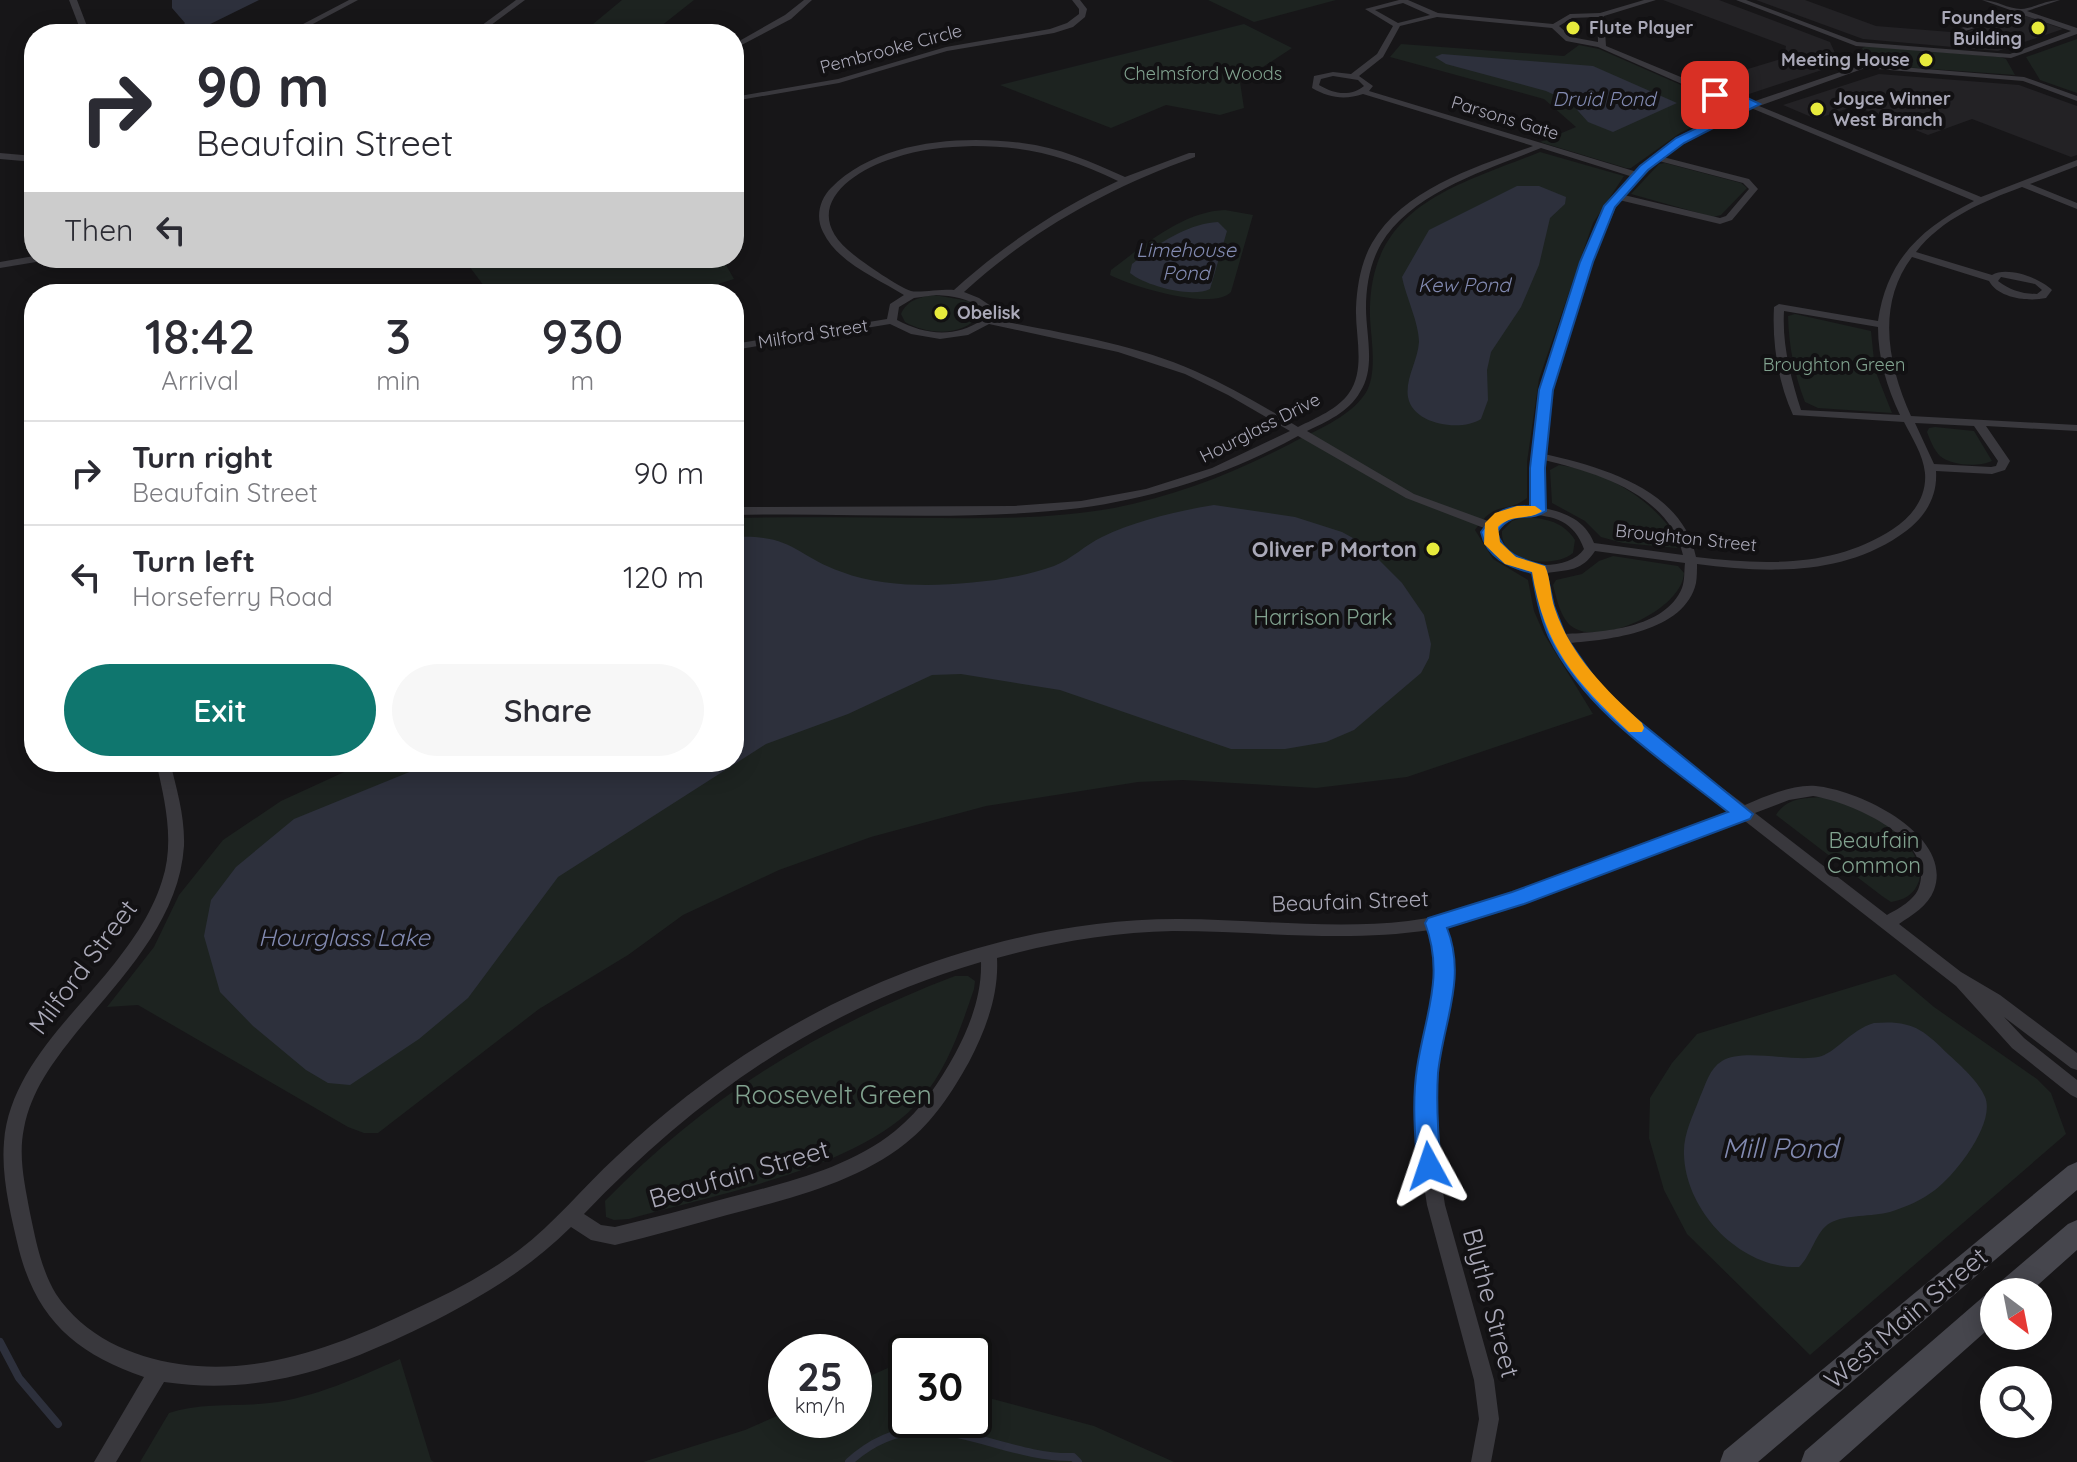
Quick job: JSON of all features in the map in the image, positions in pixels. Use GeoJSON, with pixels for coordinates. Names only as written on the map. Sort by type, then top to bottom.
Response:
{"type":"FeatureCollection","features":[{"type":"Feature","properties":{"kind":"street"},"geometry":{"type":"LineString","coordinates":[[73,0],[82,24]]}},
{"type":"Feature","properties":{"kind":"street"},"geometry":{"type":"LineString","coordinates":[[307,24],[354,0]]}},
{"type":"Feature","properties":{"kind":"street"},"geometry":{"type":"LineString","coordinates":[[488,24],[521,0]]}},
{"type":"Feature","properties":{"kind":"street"},"geometry":{"type":"LineString","coordinates":[[744,41],[788,17],[808,0]]}},
{"type":"Feature","properties":{"kind":"street","name":"Pembrooke Circle"},"geometry":{"type":"LineString","coordinates":[[744,97],[839,81],[946,49],[1058,29],[1082,15],[1083,9],[1076,0]]}},
{"type":"Feature","properties":{"kind":"street"},"geometry":{"type":"LineString","coordinates":[[1554,26],[1570,16],[1600,15],[1652,0]]}},
{"type":"Feature","properties":{"kind":"street"},"geometry":{"type":"LineString","coordinates":[[1740,0],[1856,44],[2015,62],[2077,31]]}},
{"type":"Feature","properties":{"kind":"street"},"geometry":{"type":"LineString","coordinates":[[1986,0],[2077,31]]}},
{"type":"Feature","properties":{"kind":"street"},"geometry":{"type":"LineString","coordinates":[[1437,15],[1397,25],[1369,9],[1404,1],[1437,15],[1554,26],[1569,39],[1602,45],[1715,92],[1719,97],[1750,106],[1982,201]]}},
{"type":"Feature","properties":{"kind":"street"},"geometry":{"type":"LineString","coordinates":[[1959,30],[2047,1]]}},
{"type":"Feature","properties":{"kind":"street"},"geometry":{"type":"LineString","coordinates":[[1600,15],[1602,45]]}},
{"type":"Feature","properties":{"kind":"street"},"geometry":{"type":"LineString","coordinates":[[1365,92],[1368,83],[1354,76],[1380,55],[1397,25]]}},
{"type":"Feature","properties":{"kind":"street"},"geometry":{"type":"LineString","coordinates":[[1856,44],[1853,45],[1864,66]]}},
{"type":"Feature","properties":{"kind":"street"},"geometry":{"type":"LineString","coordinates":[[2015,62],[2024,79]]}},
{"type":"Feature","properties":{"kind":"street"},"geometry":{"type":"LineString","coordinates":[[1538,511],[1539,456],[1546,390],[1587,262],[1602,221],[1618,196],[1657,158],[1691,133],[1750,106],[1864,66],[2024,79],[2077,99]]}},
{"type":"Feature","properties":{"kind":"street","name":"Parsons Gate"},"geometry":{"type":"LineString","coordinates":[[1354,76],[1327,75],[1314,83],[1317,89],[1334,95],[1365,92],[1637,175]]}},
{"type":"Feature","properties":{"kind":"street"},"geometry":{"type":"LineString","coordinates":[[911,295],[846,253],[826,229],[823,216],[828,197],[838,185],[862,168],[927,148],[995,143],[1063,154],[1124,180]]}},
{"type":"Feature","properties":{"kind":"street","name":"Hourglass Drive"},"geometry":{"type":"LineString","coordinates":[[744,511],[976,513],[1081,506],[1132,497],[1204,476],[1298,431],[1343,404],[1359,385],[1363,274],[1372,249],[1391,223],[1435,190],[1540,146]]}},
{"type":"Feature","properties":{"kind":"street"},"geometry":{"type":"LineString","coordinates":[[957,293],[1000,253],[1080,201],[1124,180],[1192,155]]}},
{"type":"Feature","properties":{"kind":"street"},"geometry":{"type":"LineString","coordinates":[[0,156],[24,158]]}},
{"type":"Feature","properties":{"kind":"street"},"geometry":{"type":"LineString","coordinates":[[1618,196],[1720,221],[1729,218],[1754,189],[1746,181],[1657,158]]}},
{"type":"Feature","properties":{"kind":"street"},"geometry":{"type":"LineString","coordinates":[[1978,423],[2004,461],[2001,468],[1992,471],[1930,467],[1890,376],[1882,325],[1891,287],[1909,253],[1940,225],[1982,201],[2077,163]]}},
{"type":"Feature","properties":{"kind":"street"},"geometry":{"type":"LineString","coordinates":[[2023,184],[2077,206]]}},
{"type":"Feature","properties":{"kind":"street"},"geometry":{"type":"LineString","coordinates":[[1909,253],[1994,279]]}},
{"type":"Feature","properties":{"kind":"street"},"geometry":{"type":"LineString","coordinates":[[0,265],[24,261]]}},
{"type":"Feature","properties":{"kind":"street"},"geometry":{"type":"LineString","coordinates":[[2000,274],[2013,274],[2038,282],[2047,290],[2040,297],[2028,297],[1997,287],[1994,279],[2000,274]]}},
{"type":"Feature","properties":{"kind":"street"},"geometry":{"type":"LineString","coordinates":[[987,321],[988,311],[984,304],[957,293],[926,292],[911,295],[894,306],[892,321],[912,332],[939,336],[966,333],[987,321],[1097,343],[1156,359],[1232,393],[1410,496],[1490,526]]}},
{"type":"Feature","properties":{"kind":"street"},"geometry":{"type":"LineString","coordinates":[[1882,325],[1779,307],[1777,328],[1782,368],[1797,413],[2077,428]]}},
{"type":"Feature","properties":{"kind":"street","name":"Milford Street"},"geometry":{"type":"LineString","coordinates":[[744,345],[892,321]]}},
{"type":"Feature","properties":{"kind":"street"},"geometry":{"type":"LineString","coordinates":[[1539,456],[1598,471],[1642,493],[1678,525],[1689,547],[1692,576],[1688,590],[1663,616],[1622,632],[1558,639]]}},
{"type":"Feature","properties":{"kind":"street","name":"Broughton Street"},"geometry":{"type":"LineString","coordinates":[[1589,546],[1690,560],[1791,564],[1828,560],[1869,549],[1902,530],[1919,514],[1928,494],[1930,467]]}},
{"type":"Feature","properties":{"kind":"street"},"geometry":{"type":"LineString","coordinates":[[1538,511],[1563,518],[1576,526],[1589,546],[1584,559],[1563,569],[1539,569],[1519,564],[1496,550],[1489,538],[1490,526],[1508,513],[1538,511]]}},
{"type":"Feature","properties":{"kind":"street"},"geometry":{"type":"LineString","coordinates":[[1539,569],[1546,606],[1558,639],[1582,675],[1605,701],[1743,814],[1955,977],[1994,1000],[2077,1063]]}},
{"type":"Feature","properties":{"kind":"street","name":"Milford Street"},"geometry":{"type":"LineString","coordinates":[[159,1371],[141,1366],[87,1340],[41,1290],[28,1252],[12,1147],[20,1107],[34,1078],[132,953],[160,907],[172,876],[179,842],[168,772]]}},
{"type":"Feature","properties":{"kind":"street","name":"Beaufain Street"},"geometry":{"type":"LineString","coordinates":[[159,1371],[189,1375],[257,1373],[290,1368],[353,1349],[499,1275],[541,1244],[627,1158],[678,1114],[774,1046],[871,995],[989,954],[1089,931],[1140,926],[1342,929],[1435,923],[1517,899],[1743,814],[1786,794],[1820,791],[1859,802],[1891,821],[1922,853],[1930,879],[1919,900],[1886,924]]}},
{"type":"Feature","properties":{"kind":"street","name":"Blythe Street"},"geometry":{"type":"LineString","coordinates":[[1435,923],[1443,944],[1447,970],[1428,1069],[1425,1134],[1436,1205],[1484,1380],[1489,1419],[1481,1462]]}},
{"type":"Feature","properties":{"kind":"street","name":"Beaufain Street"},"geometry":{"type":"LineString","coordinates":[[570,1216],[598,1234],[615,1236],[812,1183],[865,1162],[908,1133],[944,1092],[972,1039],[988,995],[989,954]]}},
{"type":"Feature","properties":{"kind":"street"},"geometry":{"type":"LineString","coordinates":[[1955,977],[2018,1043],[2077,1090]]}},
{"type":"Feature","properties":{"kind":"street","name":"West Main Street"},"geometry":{"type":"LineString","coordinates":[[1735,1462],[2077,1174]]}},
{"type":"Feature","properties":{"kind":"street","name":"West Main Street"},"geometry":{"type":"LineString","coordinates":[[2026,1278],[2077,1233]]}},
{"type":"Feature","properties":{"kind":"street","name":"West Main Street"},"geometry":{"type":"LineString","coordinates":[[1816,1462],[1980,1318]]}},
{"type":"Feature","properties":{"kind":"street"},"geometry":{"type":"LineString","coordinates":[[104,1462],[159,1371]]}},
{"type":"Feature","properties":{"kind":"shaded area"},"geometry":{"type":"Polygon","coordinates":[[[1663,0],[1719,0],[1830,42],[1840,64],[1743,96],[1719,86],[1738,80],[1728,75],[1784,58],[1786,46],[1663,0]]]}},
{"type":"Feature","properties":{"kind":"shaded area"},"geometry":{"type":"Polygon","coordinates":[[[1756,0],[1805,0],[1876,26],[1963,33],[2020,14],[2063,29],[1998,51],[1863,39],[1756,0]]]}},
{"type":"Feature","properties":{"kind":"shaded area"},"geometry":{"type":"Polygon","coordinates":[[[1879,74],[2019,85],[2077,106],[2077,155],[2071,157],[1972,119],[1928,135],[1855,106],[1816,119],[1783,105],[1879,74]]]}},
{"type":"Feature","properties":{"kind":"green space"},"geometry":{"type":"Polygon","coordinates":[[[622,0],[694,0],[664,24],[593,24],[622,0]]]}},
{"type":"Feature","properties":{"kind":"green space"},"geometry":{"type":"Polygon","coordinates":[[[1208,0],[1336,0],[1254,22],[1208,0]]]}},
{"type":"Feature","properties":{"kind":"green space","name":"Chelmsford Woods"},"geometry":{"type":"Polygon","coordinates":[[[1244,24],[1292,48],[1240,82],[1244,108],[1220,115],[1166,105],[1111,128],[1000,85],[1244,24]]]}},
{"type":"Feature","properties":{"kind":"green space"},"geometry":{"type":"Polygon","coordinates":[[[2077,39],[2077,93],[2040,80],[2026,57],[2077,39]]]}},
{"type":"Feature","properties":{"kind":"green space"},"geometry":{"type":"Polygon","coordinates":[[[1401,44],[1564,56],[1579,45],[1599,49],[1729,106],[1729,109],[1680,133],[1631,168],[1626,168],[1540,142],[1576,127],[1544,99],[1390,57],[1401,44]]]}},
{"type":"Feature","properties":{"kind":"green space"},"geometry":{"type":"Polygon","coordinates":[[[1862,48],[2000,57],[2006,59],[2015,75],[1875,65],[1869,63],[1862,48]]]}},
{"type":"Feature","properties":{"kind":"green space","name":"Harrison Park"},"geometry":{"type":"Polygon","coordinates":[[[1540,152],[1624,176],[1593,223],[1539,379],[1527,462],[1527,498],[1513,506],[1495,510],[1475,530],[1493,559],[1528,580],[1534,611],[1544,634],[1593,714],[1407,777],[1316,788],[1183,780],[1138,782],[986,806],[871,837],[779,870],[683,915],[628,955],[539,1009],[378,1133],[364,1133],[348,1127],[138,1005],[107,1007],[154,947],[179,895],[223,840],[281,801],[344,772],[744,772],[744,518],[1015,518],[1114,508],[1160,497],[1226,474],[1330,423],[1358,403],[1369,386],[1373,367],[1370,317],[1373,279],[1383,249],[1400,225],[1422,206],[1477,177],[1540,152]]]}},
{"type":"Feature","properties":{"kind":"green space"},"geometry":{"type":"Polygon","coordinates":[[[1659,164],[1741,183],[1747,188],[1721,215],[1713,217],[1631,194],[1659,164]]]}},
{"type":"Feature","properties":{"kind":"green space"},"geometry":{"type":"Polygon","coordinates":[[[1225,210],[1253,215],[1231,292],[1222,297],[1191,298],[1154,291],[1110,275],[1111,270],[1165,231],[1195,216],[1225,210]]]}},
{"type":"Feature","properties":{"kind":"green space"},"geometry":{"type":"Polygon","coordinates":[[[470,268],[728,268],[734,279],[718,284],[482,284],[470,268]]]}},
{"type":"Feature","properties":{"kind":"green space"},"geometry":{"type":"Polygon","coordinates":[[[934,295],[969,301],[979,308],[980,315],[964,327],[944,332],[905,322],[901,314],[910,302],[934,295]]]}},
{"type":"Feature","properties":{"kind":"green space","name":"Broughton Green"},"geometry":{"type":"Polygon","coordinates":[[[1795,314],[1871,331],[1875,370],[1892,413],[1818,408],[1805,402],[1795,370],[1790,338],[1788,316],[1795,314]]]}},
{"type":"Feature","properties":{"kind":"green space"},"geometry":{"type":"Polygon","coordinates":[[[1935,427],[1974,431],[1992,461],[1966,464],[1945,459],[1936,451],[1927,432],[1935,427]]]}},
{"type":"Feature","properties":{"kind":"green space"},"geometry":{"type":"Polygon","coordinates":[[[1559,465],[1612,481],[1644,501],[1670,528],[1680,543],[1677,548],[1623,543],[1601,537],[1585,521],[1552,503],[1550,470],[1559,465]]]}},
{"type":"Feature","properties":{"kind":"green space"},"geometry":{"type":"Polygon","coordinates":[[[1537,518],[1564,528],[1575,540],[1573,553],[1542,562],[1519,556],[1510,550],[1504,542],[1502,531],[1512,521],[1537,518]]]}},
{"type":"Feature","properties":{"kind":"green space"},"geometry":{"type":"Polygon","coordinates":[[[1613,556],[1678,566],[1684,573],[1680,586],[1670,599],[1640,620],[1605,632],[1576,629],[1563,616],[1553,585],[1556,580],[1582,574],[1599,561],[1613,556]]]}},
{"type":"Feature","properties":{"kind":"green space","name":"Beaufain Common"},"geometry":{"type":"Polygon","coordinates":[[[1824,797],[1866,811],[1903,840],[1917,860],[1920,871],[1917,886],[1911,893],[1891,902],[1776,815],[1791,802],[1824,797]]]}},
{"type":"Feature","properties":{"kind":"green space"},"geometry":{"type":"Polygon","coordinates":[[[1895,974],[1934,1007],[2037,1079],[2051,1093],[2066,1134],[1810,1355],[1687,1234],[1664,1190],[1649,1138],[1650,1098],[1672,1063],[1697,1034],[1895,974]]]}},
{"type":"Feature","properties":{"kind":"green space","name":"Roosevelt Green"},"geometry":{"type":"Polygon","coordinates":[[[955,976],[968,976],[975,981],[959,1032],[930,1087],[896,1123],[826,1161],[786,1176],[629,1219],[606,1217],[605,1201],[644,1163],[725,1097],[811,1042],[905,996],[955,976]]]}},
{"type":"Feature","properties":{"kind":"green space"},"geometry":{"type":"Polygon","coordinates":[[[400,1359],[434,1462],[140,1462],[169,1413],[193,1407],[269,1403],[303,1397],[400,1359]]]}},
{"type":"Feature","properties":{"kind":"green space"},"geometry":{"type":"Polygon","coordinates":[[[888,1368],[888,1438],[992,1438],[992,1399],[1094,1426],[1174,1462],[643,1462],[768,1420],[768,1438],[872,1438],[872,1375],[888,1368]]]}},
{"type":"Feature","properties":{"kind":"water"},"geometry":{"type":"Polygon","coordinates":[[[172,0],[259,0],[210,24],[184,24],[172,8],[172,0]]]}},
{"type":"Feature","properties":{"kind":"water","name":"Druid Pond"},"geometry":{"type":"Polygon","coordinates":[[[1442,54],[1593,66],[1677,103],[1613,132],[1588,122],[1570,102],[1546,91],[1446,64],[1435,57],[1442,54]]]}},
{"type":"Feature","properties":{"kind":"water","name":"Kew Pond"},"geometry":{"type":"Polygon","coordinates":[[[1517,186],[1539,186],[1566,197],[1565,204],[1550,218],[1539,265],[1521,307],[1491,352],[1487,370],[1488,400],[1481,419],[1462,425],[1428,420],[1412,407],[1408,397],[1408,383],[1419,342],[1402,277],[1429,230],[1517,186]]]}},
{"type":"Feature","properties":{"kind":"water","name":"Limehouse Pond"},"geometry":{"type":"Polygon","coordinates":[[[1218,222],[1227,231],[1210,289],[1192,292],[1169,289],[1130,273],[1132,264],[1172,237],[1194,227],[1218,222]]]}},
{"type":"Feature","properties":{"kind":"water","name":"Hourglass Lake"},"geometry":{"type":"Polygon","coordinates":[[[1214,505],[1295,517],[1342,532],[1362,543],[1402,583],[1424,615],[1431,644],[1429,658],[1421,673],[1354,730],[1326,742],[1285,749],[1231,749],[1060,690],[961,674],[932,675],[848,714],[766,744],[744,758],[744,537],[782,542],[826,565],[873,581],[917,585],[959,584],[1039,571],[1061,563],[1115,531],[1214,505]]]}},
{"type":"Feature","properties":{"kind":"water","name":"Hourglass Lake"},"geometry":{"type":"Polygon","coordinates":[[[409,772],[722,772],[558,877],[468,998],[419,1039],[350,1085],[328,1083],[306,1070],[253,1026],[220,992],[204,936],[211,900],[236,867],[294,819],[409,772]]]}},
{"type":"Feature","properties":{"kind":"water","name":"Mill Pond"},"geometry":{"type":"Polygon","coordinates":[[[1874,1023],[1898,1023],[1916,1028],[1969,1074],[1985,1097],[1987,1108],[1979,1134],[1953,1173],[1919,1200],[1890,1212],[1830,1223],[1799,1267],[1777,1265],[1757,1258],[1720,1233],[1695,1197],[1687,1176],[1685,1140],[1708,1077],[1718,1064],[1731,1057],[1818,1057],[1874,1023]]]}},
{"type":"Feature","properties":{"kind":"waterway"},"geometry":{"type":"LineString","coordinates":[[0,1342],[19,1378],[58,1424]]}},
{"type":"Feature","properties":{"kind":"waterway"},"geometry":{"type":"LineString","coordinates":[[849,1462],[877,1442],[904,1432],[932,1431],[959,1434],[1043,1455],[1073,1457],[1078,1462]]}},
{"type":"Feature","properties":{"kind":"slow traffic"},"geometry":{"type":"LineString","coordinates":[[1535,511],[1517,511],[1500,516],[1490,526],[1489,538],[1496,550],[1510,560],[1539,569],[1546,606],[1558,639],[1593,688],[1635,728]]}},
{"type":"Feature","properties":{"kind":"place","name":"Flute Player"},"geometry":{"type":"Point","coordinates":[1573,28]}},
{"type":"Feature","properties":{"kind":"place","name":"Founders Building"},"geometry":{"type":"Point","coordinates":[2038,28]}},
{"type":"Feature","properties":{"kind":"place","name":"Meeting House"},"geometry":{"type":"Point","coordinates":[1926,60]}},
{"type":"Feature","properties":{"kind":"place","name":"Joyce Winner West Branch"},"geometry":{"type":"Point","coordinates":[1817,109]}},
{"type":"Feature","properties":{"kind":"place","name":"Obelisk"},"geometry":{"type":"Point","coordinates":[941,313]}},
{"type":"Feature","properties":{"kind":"place","name":"Oliver P Morton"},"geometry":{"type":"Point","coordinates":[1433,549]}},
{"type":"Feature","properties":{"kind":"route"},"geometry":{"type":"LineString","coordinates":[[1429,1166],[1425,1134],[1428,1069],[1447,970],[1443,944],[1435,923],[1517,899],[1743,814],[1622,717],[1593,688],[1558,639],[1546,606],[1539,569],[1510,560],[1496,550],[1489,538],[1490,526],[1500,516],[1517,511],[1538,511],[1537,468],[1546,390],[1602,221],[1626,186],[1661,154],[1691,133],[1755,104],[1729,93],[1715,92],[1715,95]]}}]}
